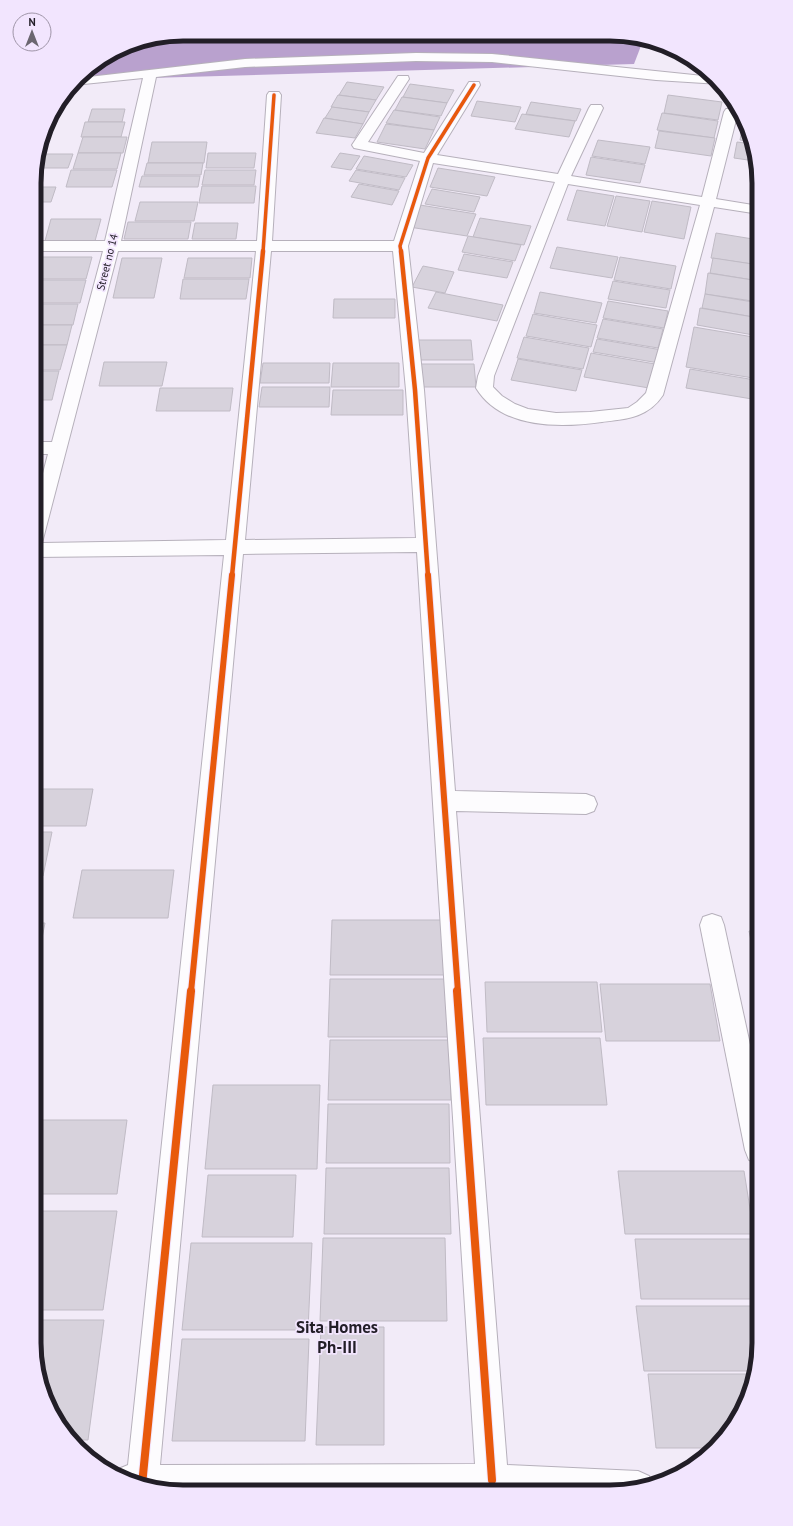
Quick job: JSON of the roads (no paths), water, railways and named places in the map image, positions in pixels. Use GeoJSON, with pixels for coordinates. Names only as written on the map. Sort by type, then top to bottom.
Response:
{"type":"FeatureCollection","features":[{"type":"Feature","properties":{"kind":"street"},"geometry":{"type":"LineString","coordinates":[[85,81],[245,63],[416,57],[492,58],[708,80]]}},
{"type":"Feature","properties":{"kind":"street","name":"Street no 14"},"geometry":{"type":"LineString","coordinates":[[41,515],[112,246],[150,74]]}},
{"type":"Feature","properties":{"kind":"street"},"geometry":{"type":"LineString","coordinates":[[402,79],[359,145],[428,158],[752,209]]}},
{"type":"Feature","properties":{"kind":"street"},"geometry":{"type":"LineString","coordinates":[[474,85],[428,158],[400,246],[415,390],[492,1480]]}},
{"type":"Feature","properties":{"kind":"street"},"geometry":{"type":"LineString","coordinates":[[138,1477],[264,246],[274,95]]}},
{"type":"Feature","properties":{"kind":"street"},"geometry":{"type":"LineString","coordinates":[[596,108],[563,179],[486,376],[484,388],[492,399],[506,408],[542,419],[575,420],[634,412],[643,406],[654,395],[708,202],[731,112]]}},
{"type":"Feature","properties":{"kind":"street"},"geometry":{"type":"LineString","coordinates":[[41,246],[400,246]]}},
{"type":"Feature","properties":{"kind":"street"},"geometry":{"type":"LineString","coordinates":[[41,448],[58,448]]}},
{"type":"Feature","properties":{"kind":"street"},"geometry":{"type":"LineString","coordinates":[[41,550],[426,545]]}},
{"type":"Feature","properties":{"kind":"street"},"geometry":{"type":"LineString","coordinates":[[444,801],[586,804]]}},
{"type":"Feature","properties":{"kind":"street"},"geometry":{"type":"LineString","coordinates":[[712,925],[752,1116]]}},
{"type":"Feature","properties":{"kind":"street"},"geometry":{"type":"LineString","coordinates":[[155,1482],[492,1480],[596,1485]]}},
{"type":"Feature","properties":{"kind":"district","name":"Sita Homes Ph-III"},"geometry":{"type":"Point","coordinates":[337,1337]}}]}
